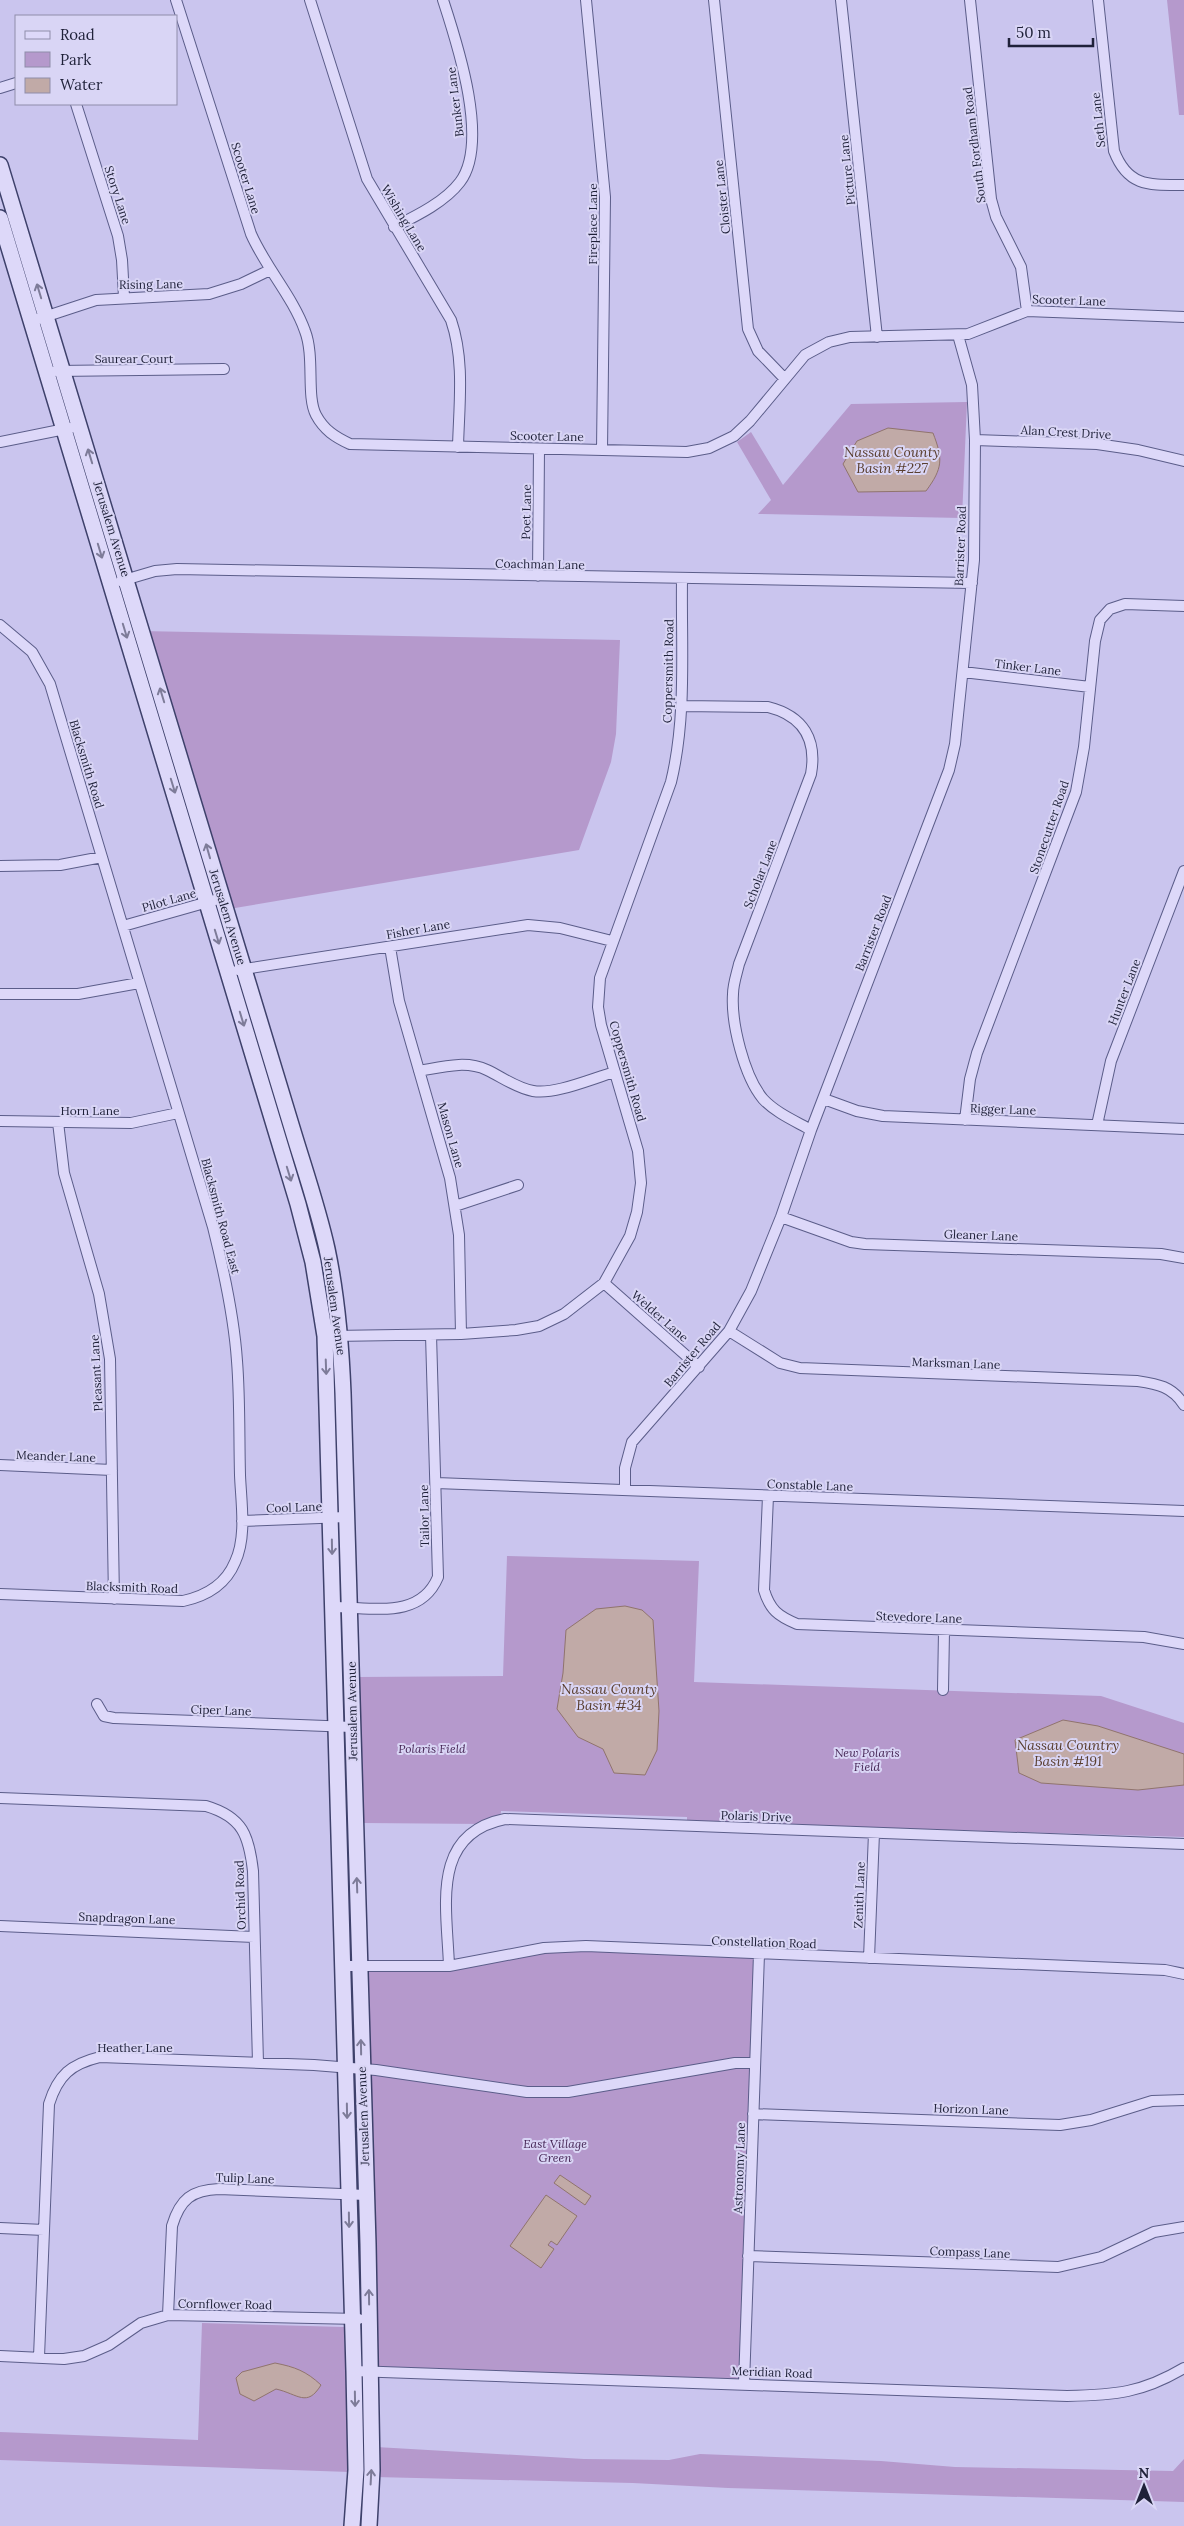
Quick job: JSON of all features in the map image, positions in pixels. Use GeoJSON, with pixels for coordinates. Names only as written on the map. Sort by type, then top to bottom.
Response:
{"type":"FeatureCollection","features":[{"type":"Feature","properties":{"kind":"main road","name":"Jerusalem Avenue"},"geometry":{"type":"LineString","coordinates":[[0,165],[4,192],[64,370],[289,1117],[327,1248],[341,1336],[360,1966],[349,2194],[356,2470],[352,2526]]}},
{"type":"Feature","properties":{"kind":"main road","name":"Jerusalem Avenue"},"geometry":{"type":"LineString","coordinates":[[0,218],[32,321],[45,371],[191,845],[206,902],[273,1122],[313,1262],[325,1336],[343,1966],[366,2195],[372,2470],[369,2526]]}},
{"type":"Feature","properties":{"kind":"main road"},"geometry":{"type":"LineString","coordinates":[[273,1122],[289,1117]]}},
{"type":"Feature","properties":{"kind":"street","name":"Scooter Lane"},"geometry":{"type":"LineString","coordinates":[[176,0],[181,31],[251,234],[306,332],[312,361],[312,401],[315,414],[324,428],[336,438],[350,444],[687,452],[710,448],[734,436],[750,421],[805,354],[830,342],[850,337],[975,333],[1027,311],[1184,317]]}},
{"type":"Feature","properties":{"kind":"street","name":"Wishing Lane"},"geometry":{"type":"LineString","coordinates":[[310,0],[367,179],[394,227],[444,306],[458,340],[460,365],[458,448]]}},
{"type":"Feature","properties":{"kind":"street","name":"Bunker Lane"},"geometry":{"type":"LineString","coordinates":[[394,227],[444,196],[460,182],[469,164],[472,145],[464,69],[443,0]]}},
{"type":"Feature","properties":{"kind":"street","name":"Fireplace Lane"},"geometry":{"type":"LineString","coordinates":[[586,0],[605,197],[602,450]]}},
{"type":"Feature","properties":{"kind":"street","name":"Cloister Lane"},"geometry":{"type":"LineString","coordinates":[[714,0],[748,328],[758,351],[785,379]]}},
{"type":"Feature","properties":{"kind":"street","name":"Picture Lane"},"geometry":{"type":"LineString","coordinates":[[841,0],[877,336]]}},
{"type":"Feature","properties":{"kind":"street","name":"South Fordham Road"},"geometry":{"type":"LineString","coordinates":[[970,0],[991,199],[996,216],[1021,266],[1027,311]]}},
{"type":"Feature","properties":{"kind":"street","name":"Seth Lane"},"geometry":{"type":"LineString","coordinates":[[1098,0],[1114,151],[1120,167],[1129,176],[1146,183],[1184,185]]}},
{"type":"Feature","properties":{"kind":"street"},"geometry":{"type":"LineString","coordinates":[[0,88],[15,83]]}},
{"type":"Feature","properties":{"kind":"street","name":"Story Lane"},"geometry":{"type":"LineString","coordinates":[[76,105],[118,236],[122,260],[124,297]]}},
{"type":"Feature","properties":{"kind":"street","name":"Rising Lane"},"geometry":{"type":"LineString","coordinates":[[32,321],[96,300],[124,297],[209,294],[241,284],[270,270]]}},
{"type":"Feature","properties":{"kind":"street","name":"Barrister Road"},"geometry":{"type":"LineString","coordinates":[[625,1488],[625,1468],[632,1442],[700,1367],[728,1331],[751,1291],[781,1218],[811,1130],[949,770],[955,744],[972,583],[975,440],[972,385],[958,335]]}},
{"type":"Feature","properties":{"kind":"street","name":"Saurear Court"},"geometry":{"type":"LineString","coordinates":[[45,371],[224,369]]}},
{"type":"Feature","properties":{"kind":"street"},"geometry":{"type":"LineString","coordinates":[[0,442],[81,426]]}},
{"type":"Feature","properties":{"kind":"street","name":"Alan Crest Drive"},"geometry":{"type":"LineString","coordinates":[[975,440],[1097,444],[1138,450],[1184,462]]}},
{"type":"Feature","properties":{"kind":"street","name":"Poet Lane"},"geometry":{"type":"LineString","coordinates":[[538,576],[539,449]]}},
{"type":"Feature","properties":{"kind":"street","name":"Coachman Lane"},"geometry":{"type":"LineString","coordinates":[[110,584],[156,571],[177,569],[972,583]]}},
{"type":"Feature","properties":{"kind":"street","name":"Coppersmith Road"},"geometry":{"type":"LineString","coordinates":[[325,1336],[461,1334],[501,1332],[539,1326],[564,1314],[604,1283],[630,1236],[637,1212],[641,1184],[638,1151],[601,1025],[598,1007],[600,978],[672,782],[680,739],[682,579]]}},
{"type":"Feature","properties":{"kind":"street","name":"Stonecutter Road"},"geometry":{"type":"LineString","coordinates":[[965,1120],[970,1079],[977,1053],[1076,792],[1097,629],[1104,614],[1110,609],[1125,604],[1184,606]]}},
{"type":"Feature","properties":{"kind":"street","name":"Blacksmith Road"},"geometry":{"type":"LineString","coordinates":[[0,625],[32,652],[50,684],[123,926]]}},
{"type":"Feature","properties":{"kind":"street","name":"Tinker Lane"},"geometry":{"type":"LineString","coordinates":[[963,672],[1090,687]]}},
{"type":"Feature","properties":{"kind":"street","name":"Scholar Lane"},"geometry":{"type":"LineString","coordinates":[[681,706],[768,707],[779,710],[802,726],[812,746],[814,758],[811,774],[739,964],[732,992],[733,1019],[744,1060],[758,1092],[770,1105],[788,1118],[811,1130]]}},
{"type":"Feature","properties":{"kind":"street"},"geometry":{"type":"LineString","coordinates":[[0,866],[60,865],[102,857]]}},
{"type":"Feature","properties":{"kind":"street","name":"Hunter Lane"},"geometry":{"type":"LineString","coordinates":[[1097,1125],[1111,1061],[1184,871]]}},
{"type":"Feature","properties":{"kind":"street","name":"Pilot Lane"},"geometry":{"type":"LineString","coordinates":[[123,926],[222,898]]}},
{"type":"Feature","properties":{"kind":"street","name":"Fisher Lane"},"geometry":{"type":"LineString","coordinates":[[227,972],[528,925],[560,928],[612,941]]}},
{"type":"Feature","properties":{"kind":"street","name":"Blacksmith Road East"},"geometry":{"type":"LineString","coordinates":[[123,926],[213,1227],[234,1325],[242,1521]]}},
{"type":"Feature","properties":{"kind":"street","name":"Mason Lane"},"geometry":{"type":"LineString","coordinates":[[390,947],[399,1001],[450,1178],[459,1236],[461,1334]]}},
{"type":"Feature","properties":{"kind":"street"},"geometry":{"type":"LineString","coordinates":[[0,994],[78,994],[139,983]]}},
{"type":"Feature","properties":{"kind":"street"},"geometry":{"type":"LineString","coordinates":[[419,1071],[454,1065],[471,1065],[483,1068],[513,1084],[534,1091],[550,1091],[615,1072]]}},
{"type":"Feature","properties":{"kind":"street","name":"Rigger Lane"},"geometry":{"type":"LineString","coordinates":[[824,1099],[857,1111],[883,1116],[1184,1129]]}},
{"type":"Feature","properties":{"kind":"street","name":"Horn Lane"},"geometry":{"type":"LineString","coordinates":[[0,1121],[131,1122],[178,1113]]}},
{"type":"Feature","properties":{"kind":"street","name":"Pleasant Lane"},"geometry":{"type":"LineString","coordinates":[[58,1122],[64,1173],[100,1294],[107,1330],[110,1359],[114,1599]]}},
{"type":"Feature","properties":{"kind":"street"},"geometry":{"type":"LineString","coordinates":[[455,1206],[518,1185]]}},
{"type":"Feature","properties":{"kind":"street","name":"Gleaner Lane"},"geometry":{"type":"LineString","coordinates":[[781,1218],[851,1242],[865,1244],[1161,1254],[1184,1258]]}},
{"type":"Feature","properties":{"kind":"street","name":"Welder Lane"},"geometry":{"type":"LineString","coordinates":[[604,1283],[700,1367]]}},
{"type":"Feature","properties":{"kind":"street","name":"Marksman Lane"},"geometry":{"type":"LineString","coordinates":[[728,1331],[780,1363],[800,1368],[1159,1384],[1173,1391],[1184,1405]]}},
{"type":"Feature","properties":{"kind":"street","name":"Tailor Lane"},"geometry":{"type":"LineString","coordinates":[[333,1607],[397,1608],[416,1604],[425,1598],[438,1577],[431,1335]]}},
{"type":"Feature","properties":{"kind":"street","name":"Meander Lane"},"geometry":{"type":"LineString","coordinates":[[0,1465],[112,1470]]}},
{"type":"Feature","properties":{"kind":"street","name":"Constable Lane"},"geometry":{"type":"LineString","coordinates":[[436,1483],[625,1488],[768,1496],[1184,1511]]}},
{"type":"Feature","properties":{"kind":"street","name":"Stevedore Lane"},"geometry":{"type":"LineString","coordinates":[[768,1496],[764,1590],[768,1604],[780,1617],[797,1624],[1144,1638],[1184,1644]]}},
{"type":"Feature","properties":{"kind":"street","name":"Cool Lane"},"geometry":{"type":"LineString","coordinates":[[242,1521],[346,1517]]}},
{"type":"Feature","properties":{"kind":"street","name":"Blacksmith Road"},"geometry":{"type":"LineString","coordinates":[[0,1594],[183,1601],[208,1593],[223,1581],[235,1563],[239,1552],[242,1521]]}},
{"type":"Feature","properties":{"kind":"street"},"geometry":{"type":"LineString","coordinates":[[943,1690],[944,1631]]}},
{"type":"Feature","properties":{"kind":"street","name":"Ciper Lane"},"geometry":{"type":"LineString","coordinates":[[97,1704],[104,1716],[114,1718],[352,1727]]}},
{"type":"Feature","properties":{"kind":"street","name":"Orchid Road"},"geometry":{"type":"LineString","coordinates":[[0,1798],[206,1806],[221,1810],[237,1822],[250,1843],[253,1871],[258,2063]]}},
{"type":"Feature","properties":{"kind":"street","name":"Polaris Drive"},"geometry":{"type":"LineString","coordinates":[[449,1966],[447,1879],[450,1862],[468,1834],[491,1822],[505,1819],[1184,1844]]}},
{"type":"Feature","properties":{"kind":"street","name":"Zenith Lane"},"geometry":{"type":"LineString","coordinates":[[869,1958],[874,1833]]}},
{"type":"Feature","properties":{"kind":"street","name":"Snapdragon Lane"},"geometry":{"type":"LineString","coordinates":[[0,1926],[254,1937]]}},
{"type":"Feature","properties":{"kind":"street","name":"Constellation Road"},"geometry":{"type":"LineString","coordinates":[[343,1966],[449,1966],[544,1948],[586,1946],[1166,1970],[1184,1974]]}},
{"type":"Feature","properties":{"kind":"street","name":"Astronomy Lane"},"geometry":{"type":"LineString","coordinates":[[744,2384],[759,1954]]}},
{"type":"Feature","properties":{"kind":"street","name":"Heather Lane"},"geometry":{"type":"LineString","coordinates":[[39,2357],[49,2104],[54,2086],[65,2072],[85,2061],[100,2058],[314,2064],[354,2070]]}},
{"type":"Feature","properties":{"kind":"street"},"geometry":{"type":"LineString","coordinates":[[354,2070],[527,2092],[568,2092],[735,2063],[755,2063]]}},
{"type":"Feature","properties":{"kind":"street","name":"Horizon Lane"},"geometry":{"type":"LineString","coordinates":[[753,2114],[1060,2125],[1091,2120],[1152,2101],[1184,2100]]}},
{"type":"Feature","properties":{"kind":"street","name":"Tulip Lane"},"geometry":{"type":"LineString","coordinates":[[168,2315],[172,2226],[176,2212],[188,2197],[203,2190],[211,2189],[366,2195]]}},
{"type":"Feature","properties":{"kind":"street","name":"Compass Lane"},"geometry":{"type":"LineString","coordinates":[[748,2256],[1058,2267],[1101,2257],[1154,2232],[1184,2227]]}},
{"type":"Feature","properties":{"kind":"street"},"geometry":{"type":"LineString","coordinates":[[0,2228],[44,2230]]}},
{"type":"Feature","properties":{"kind":"street","name":"Cornflower Road"},"geometry":{"type":"LineString","coordinates":[[0,2356],[64,2359],[84,2356],[108,2345],[141,2323],[168,2315],[369,2319]]}},
{"type":"Feature","properties":{"kind":"street","name":"Meridian Road"},"geometry":{"type":"LineString","coordinates":[[354,2371],[1067,2396],[1106,2395],[1132,2391],[1159,2383],[1184,2368]]}},
{"type":"Feature","properties":{"kind":"green space"},"geometry":{"type":"Polygon","coordinates":[[[1167,0],[1184,0],[1184,115],[1179,115],[1167,0]]]}},
{"type":"Feature","properties":{"kind":"green space","name":"Nassau County Basin #227"},"geometry":{"type":"Polygon","coordinates":[[[967,402],[962,518],[758,514],[771,500],[737,442],[751,432],[783,485],[851,404],[967,402]]]}},
{"type":"Feature","properties":{"kind":"green space"},"geometry":{"type":"Polygon","coordinates":[[[140,631],[620,640],[616,734],[611,762],[579,850],[223,910],[140,631]]]}},
{"type":"Feature","properties":{"kind":"green space"},"geometry":{"type":"Polygon","coordinates":[[[507,1556],[699,1561],[694,1682],[1101,1696],[1184,1723],[1184,1837],[954,1830],[953,1833],[687,1824],[687,1817],[501,1811],[500,1820],[484,1824],[364,1823],[359,1677],[503,1676],[507,1556]]]}},
{"type":"Feature","properties":{"kind":"green space","name":"East Village Green"},"geometry":{"type":"Polygon","coordinates":[[[546,1949],[760,1956],[744,2383],[362,2371],[353,1967],[480,1966],[546,1949]]]}},
{"type":"Feature","properties":{"kind":"green space"},"geometry":{"type":"Polygon","coordinates":[[[202,2323],[344,2327],[350,2472],[0,2460],[0,2432],[198,2440],[202,2323]]]}},
{"type":"Feature","properties":{"kind":"green space"},"geometry":{"type":"Polygon","coordinates":[[[376,2447],[584,2459],[669,2460],[700,2454],[881,2461],[955,2467],[1173,2471],[1184,2459],[1184,2502],[728,2488],[633,2483],[375,2477],[376,2447]]]}},
{"type":"Feature","properties":{"kind":"water","name":"Nassau County Basin #227"},"geometry":{"type":"Polygon","coordinates":[[[888,428],[933,433],[939,450],[940,463],[936,476],[926,491],[858,492],[843,464],[857,441],[888,428]]]}},
{"type":"Feature","properties":{"kind":"water","name":"Nassau County Basin #34"},"geometry":{"type":"Polygon","coordinates":[[[625,1606],[642,1610],[653,1620],[659,1711],[657,1750],[645,1775],[614,1773],[603,1749],[578,1737],[557,1709],[563,1673],[566,1630],[596,1609],[625,1606]]]}},
{"type":"Feature","properties":{"kind":"water","name":"Nassau Country Basin #191"},"geometry":{"type":"Polygon","coordinates":[[[1063,1720],[1098,1726],[1184,1754],[1184,1785],[1138,1790],[1041,1783],[1019,1773],[1015,1740],[1063,1720]]]}},
{"type":"Feature","properties":{"kind":"water"},"geometry":{"type":"Polygon","coordinates":[[[560,2175],[591,2196],[585,2205],[554,2183],[560,2175]]]}},
{"type":"Feature","properties":{"kind":"water"},"geometry":{"type":"Polygon","coordinates":[[[546,2195],[577,2216],[557,2245],[551,2241],[548,2245],[554,2249],[541,2268],[510,2246],[546,2195]]]}},
{"type":"Feature","properties":{"kind":"water"},"geometry":{"type":"Polygon","coordinates":[[[275,2363],[300,2370],[321,2385],[316,2392],[306,2398],[276,2389],[254,2401],[240,2394],[236,2378],[242,2372],[275,2363]]]}},
{"type":"Feature","properties":{"kind":"park label","name":"Polaris Field"},"geometry":{"type":"Point","coordinates":[432,1748]}},
{"type":"Feature","properties":{"kind":"park label","name":"New Polaris Field"},"geometry":{"type":"Point","coordinates":[867,1759]}}]}
